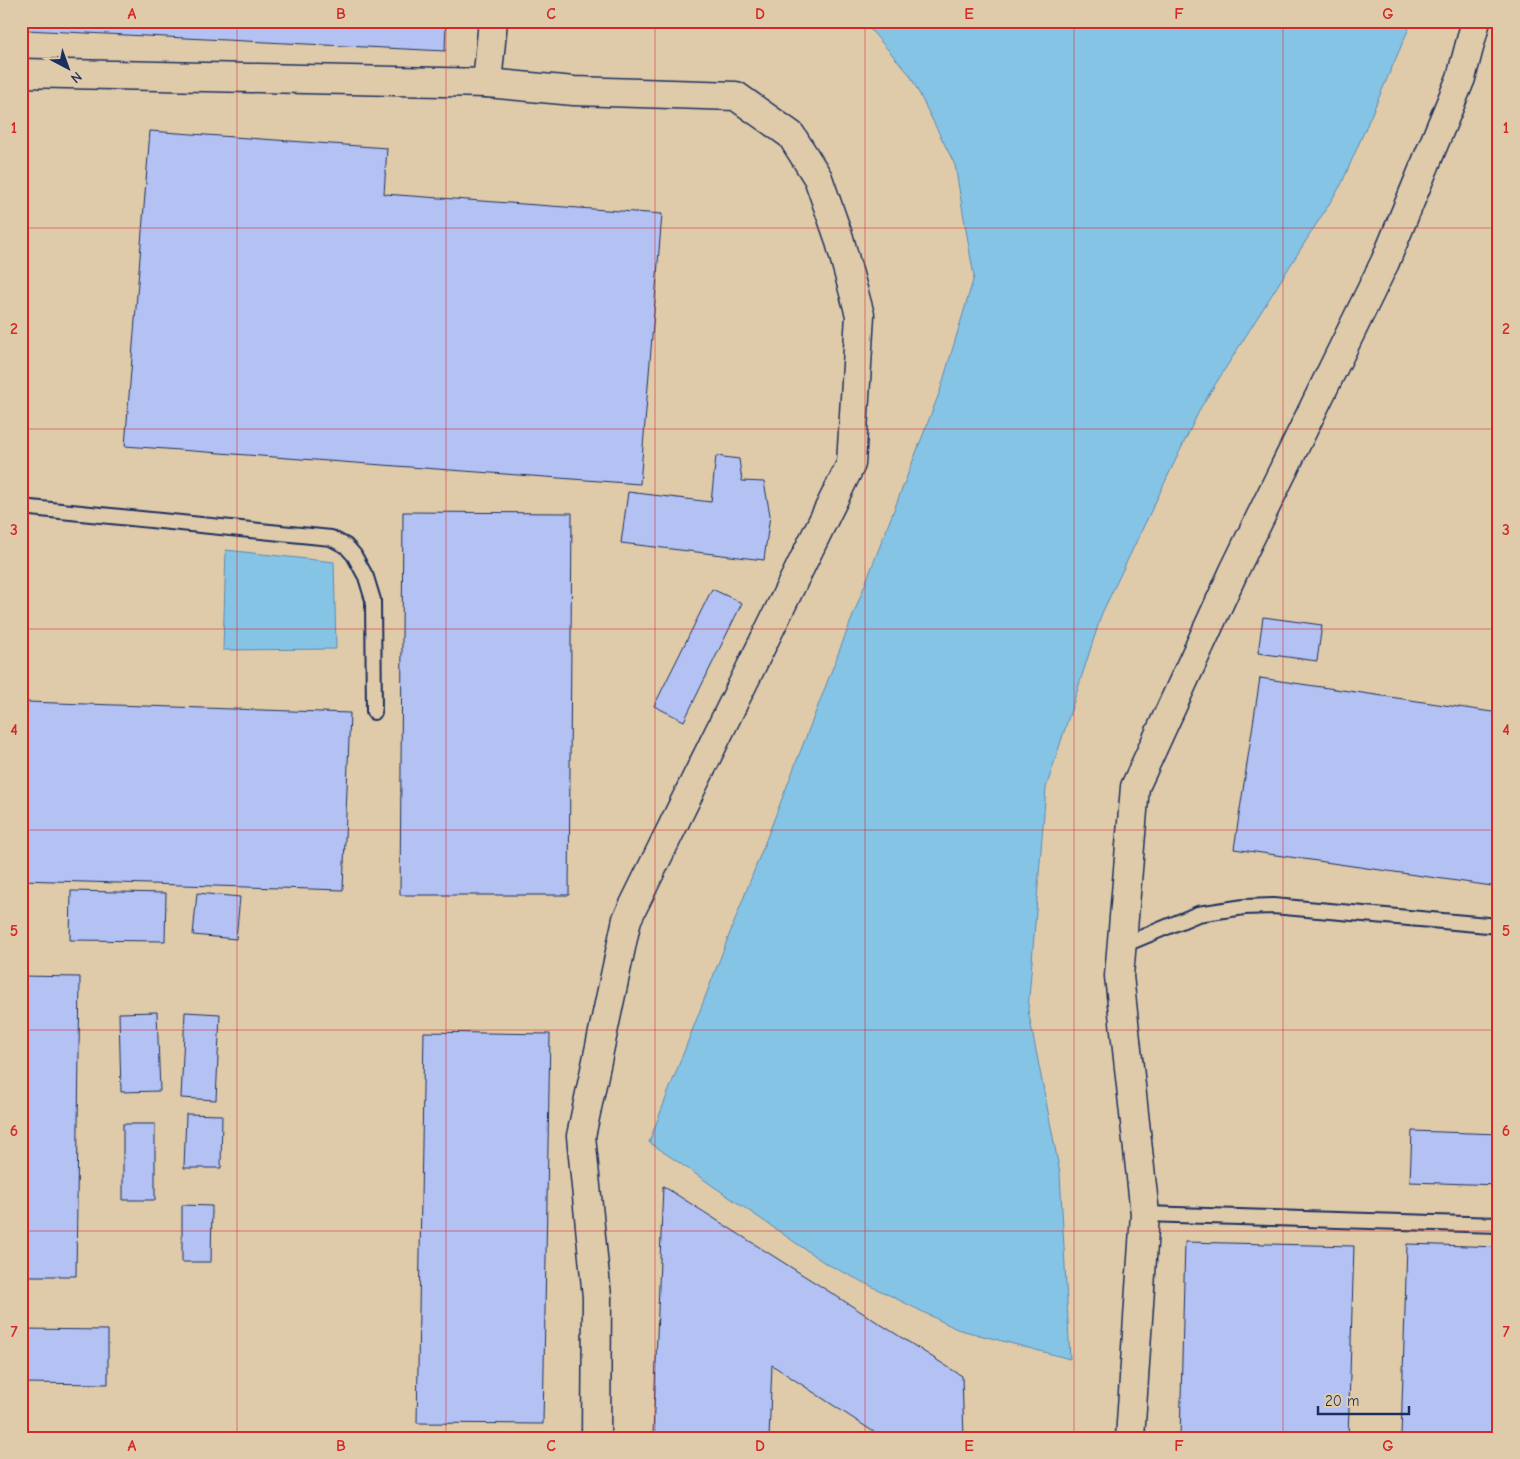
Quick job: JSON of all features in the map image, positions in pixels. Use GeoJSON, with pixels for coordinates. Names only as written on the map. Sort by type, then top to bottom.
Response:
{"type":"FeatureCollection","features":[{"type":"Feature","properties":{"kind":"street"},"geometry":{"type":"LineString","coordinates":[[487,83],[493,21]]}},
{"type":"Feature","properties":{"kind":"street"},"geometry":{"type":"LineString","coordinates":[[1130,1438],[1144,1214],[1118,976],[1135,787],[1234,571],[1386,262],[1461,78],[1476,21]]}},
{"type":"Feature","properties":{"kind":"street"},"geometry":{"type":"LineString","coordinates":[[21,73],[487,83],[574,91],[736,96],[791,135],[818,178],[839,238],[860,315],[851,464],[627,919],[581,1136],[597,1297],[596,1438]]}},
{"type":"Feature","properties":{"kind":"lane"},"geometry":{"type":"LineString","coordinates":[[21,506],[331,538],[346,546],[354,555],[366,577],[372,600],[374,712]]}},
{"type":"Feature","properties":{"kind":"lane"},"geometry":{"type":"LineString","coordinates":[[1121,946],[1198,914],[1254,907],[1273,906],[1499,926]]}},
{"type":"Feature","properties":{"kind":"lane"},"geometry":{"type":"LineString","coordinates":[[1144,1214],[1499,1225]]}},
{"type":"Feature","properties":{"kind":"water"},"geometry":{"type":"Polygon","coordinates":[[[863,21],[1412,21],[1341,185],[1201,407],[1102,613],[1046,788],[1028,1010],[1060,1173],[1070,1359],[957,1329],[825,1263],[649,1142],[940,391],[974,277],[955,165],[910,75],[863,21]]]}},
{"type":"Feature","properties":{"kind":"water"},"geometry":{"type":"Polygon","coordinates":[[[226,550],[334,562],[336,649],[223,650],[226,550]]]}},
{"type":"Feature","properties":{"kind":"building"},"geometry":{"type":"Polygon","coordinates":[[[28,21],[446,21],[445,51],[26,30],[28,21]]]}},
{"type":"Feature","properties":{"kind":"building"},"geometry":{"type":"Polygon","coordinates":[[[150,131],[387,148],[384,194],[662,214],[640,484],[125,446],[150,131]]]}},
{"type":"Feature","properties":{"kind":"building"},"geometry":{"type":"Polygon","coordinates":[[[716,456],[739,459],[742,481],[764,482],[770,515],[764,560],[621,543],[628,492],[711,502],[716,456]]]}},
{"type":"Feature","properties":{"kind":"building"},"geometry":{"type":"Polygon","coordinates":[[[403,512],[572,513],[569,895],[400,895],[403,512]]]}},
{"type":"Feature","properties":{"kind":"building"},"geometry":{"type":"Polygon","coordinates":[[[712,589],[742,603],[684,721],[654,706],[712,589]]]}},
{"type":"Feature","properties":{"kind":"building"},"geometry":{"type":"Polygon","coordinates":[[[1263,617],[1322,625],[1317,661],[1258,653],[1263,617]]]}},
{"type":"Feature","properties":{"kind":"building"},"geometry":{"type":"Polygon","coordinates":[[[1260,678],[1499,713],[1499,887],[1234,849],[1260,678]]]}},
{"type":"Feature","properties":{"kind":"building"},"geometry":{"type":"Polygon","coordinates":[[[27,702],[350,713],[343,890],[21,880],[27,702]]]}},
{"type":"Feature","properties":{"kind":"building"},"geometry":{"type":"Polygon","coordinates":[[[71,891],[166,893],[165,941],[70,940],[71,891]]]}},
{"type":"Feature","properties":{"kind":"building"},"geometry":{"type":"Polygon","coordinates":[[[197,893],[240,897],[236,939],[193,935],[197,893]]]}},
{"type":"Feature","properties":{"kind":"building"},"geometry":{"type":"Polygon","coordinates":[[[21,976],[80,977],[76,1276],[21,1276],[21,976]]]}},
{"type":"Feature","properties":{"kind":"building"},"geometry":{"type":"Polygon","coordinates":[[[157,1012],[160,1091],[121,1092],[119,1013],[157,1012]]]}},
{"type":"Feature","properties":{"kind":"building"},"geometry":{"type":"Polygon","coordinates":[[[185,1012],[220,1014],[216,1100],[181,1098],[185,1012]]]}},
{"type":"Feature","properties":{"kind":"building"},"geometry":{"type":"Polygon","coordinates":[[[424,1032],[550,1034],[543,1424],[417,1423],[424,1032]]]}},
{"type":"Feature","properties":{"kind":"building"},"geometry":{"type":"Polygon","coordinates":[[[186,1114],[222,1115],[221,1168],[184,1168],[186,1114]]]}},
{"type":"Feature","properties":{"kind":"building"},"geometry":{"type":"Polygon","coordinates":[[[123,1124],[155,1124],[155,1200],[123,1200],[123,1124]]]}},
{"type":"Feature","properties":{"kind":"building"},"geometry":{"type":"Polygon","coordinates":[[[1412,1131],[1499,1134],[1499,1185],[1410,1182],[1412,1131]]]}},
{"type":"Feature","properties":{"kind":"building"},"geometry":{"type":"Polygon","coordinates":[[[663,1186],[962,1376],[964,1438],[883,1438],[772,1365],[769,1438],[653,1435],[663,1186]]]}},
{"type":"Feature","properties":{"kind":"building"},"geometry":{"type":"Polygon","coordinates":[[[182,1205],[212,1206],[211,1262],[182,1262],[182,1205]]]}},
{"type":"Feature","properties":{"kind":"building"},"geometry":{"type":"Polygon","coordinates":[[[1185,1242],[1354,1246],[1348,1438],[1180,1438],[1185,1242]]]}},
{"type":"Feature","properties":{"kind":"building"},"geometry":{"type":"Polygon","coordinates":[[[1407,1244],[1499,1247],[1499,1438],[1401,1438],[1407,1244]]]}},
{"type":"Feature","properties":{"kind":"building"},"geometry":{"type":"Polygon","coordinates":[[[21,1329],[108,1330],[108,1384],[21,1383],[21,1329]]]}}]}
